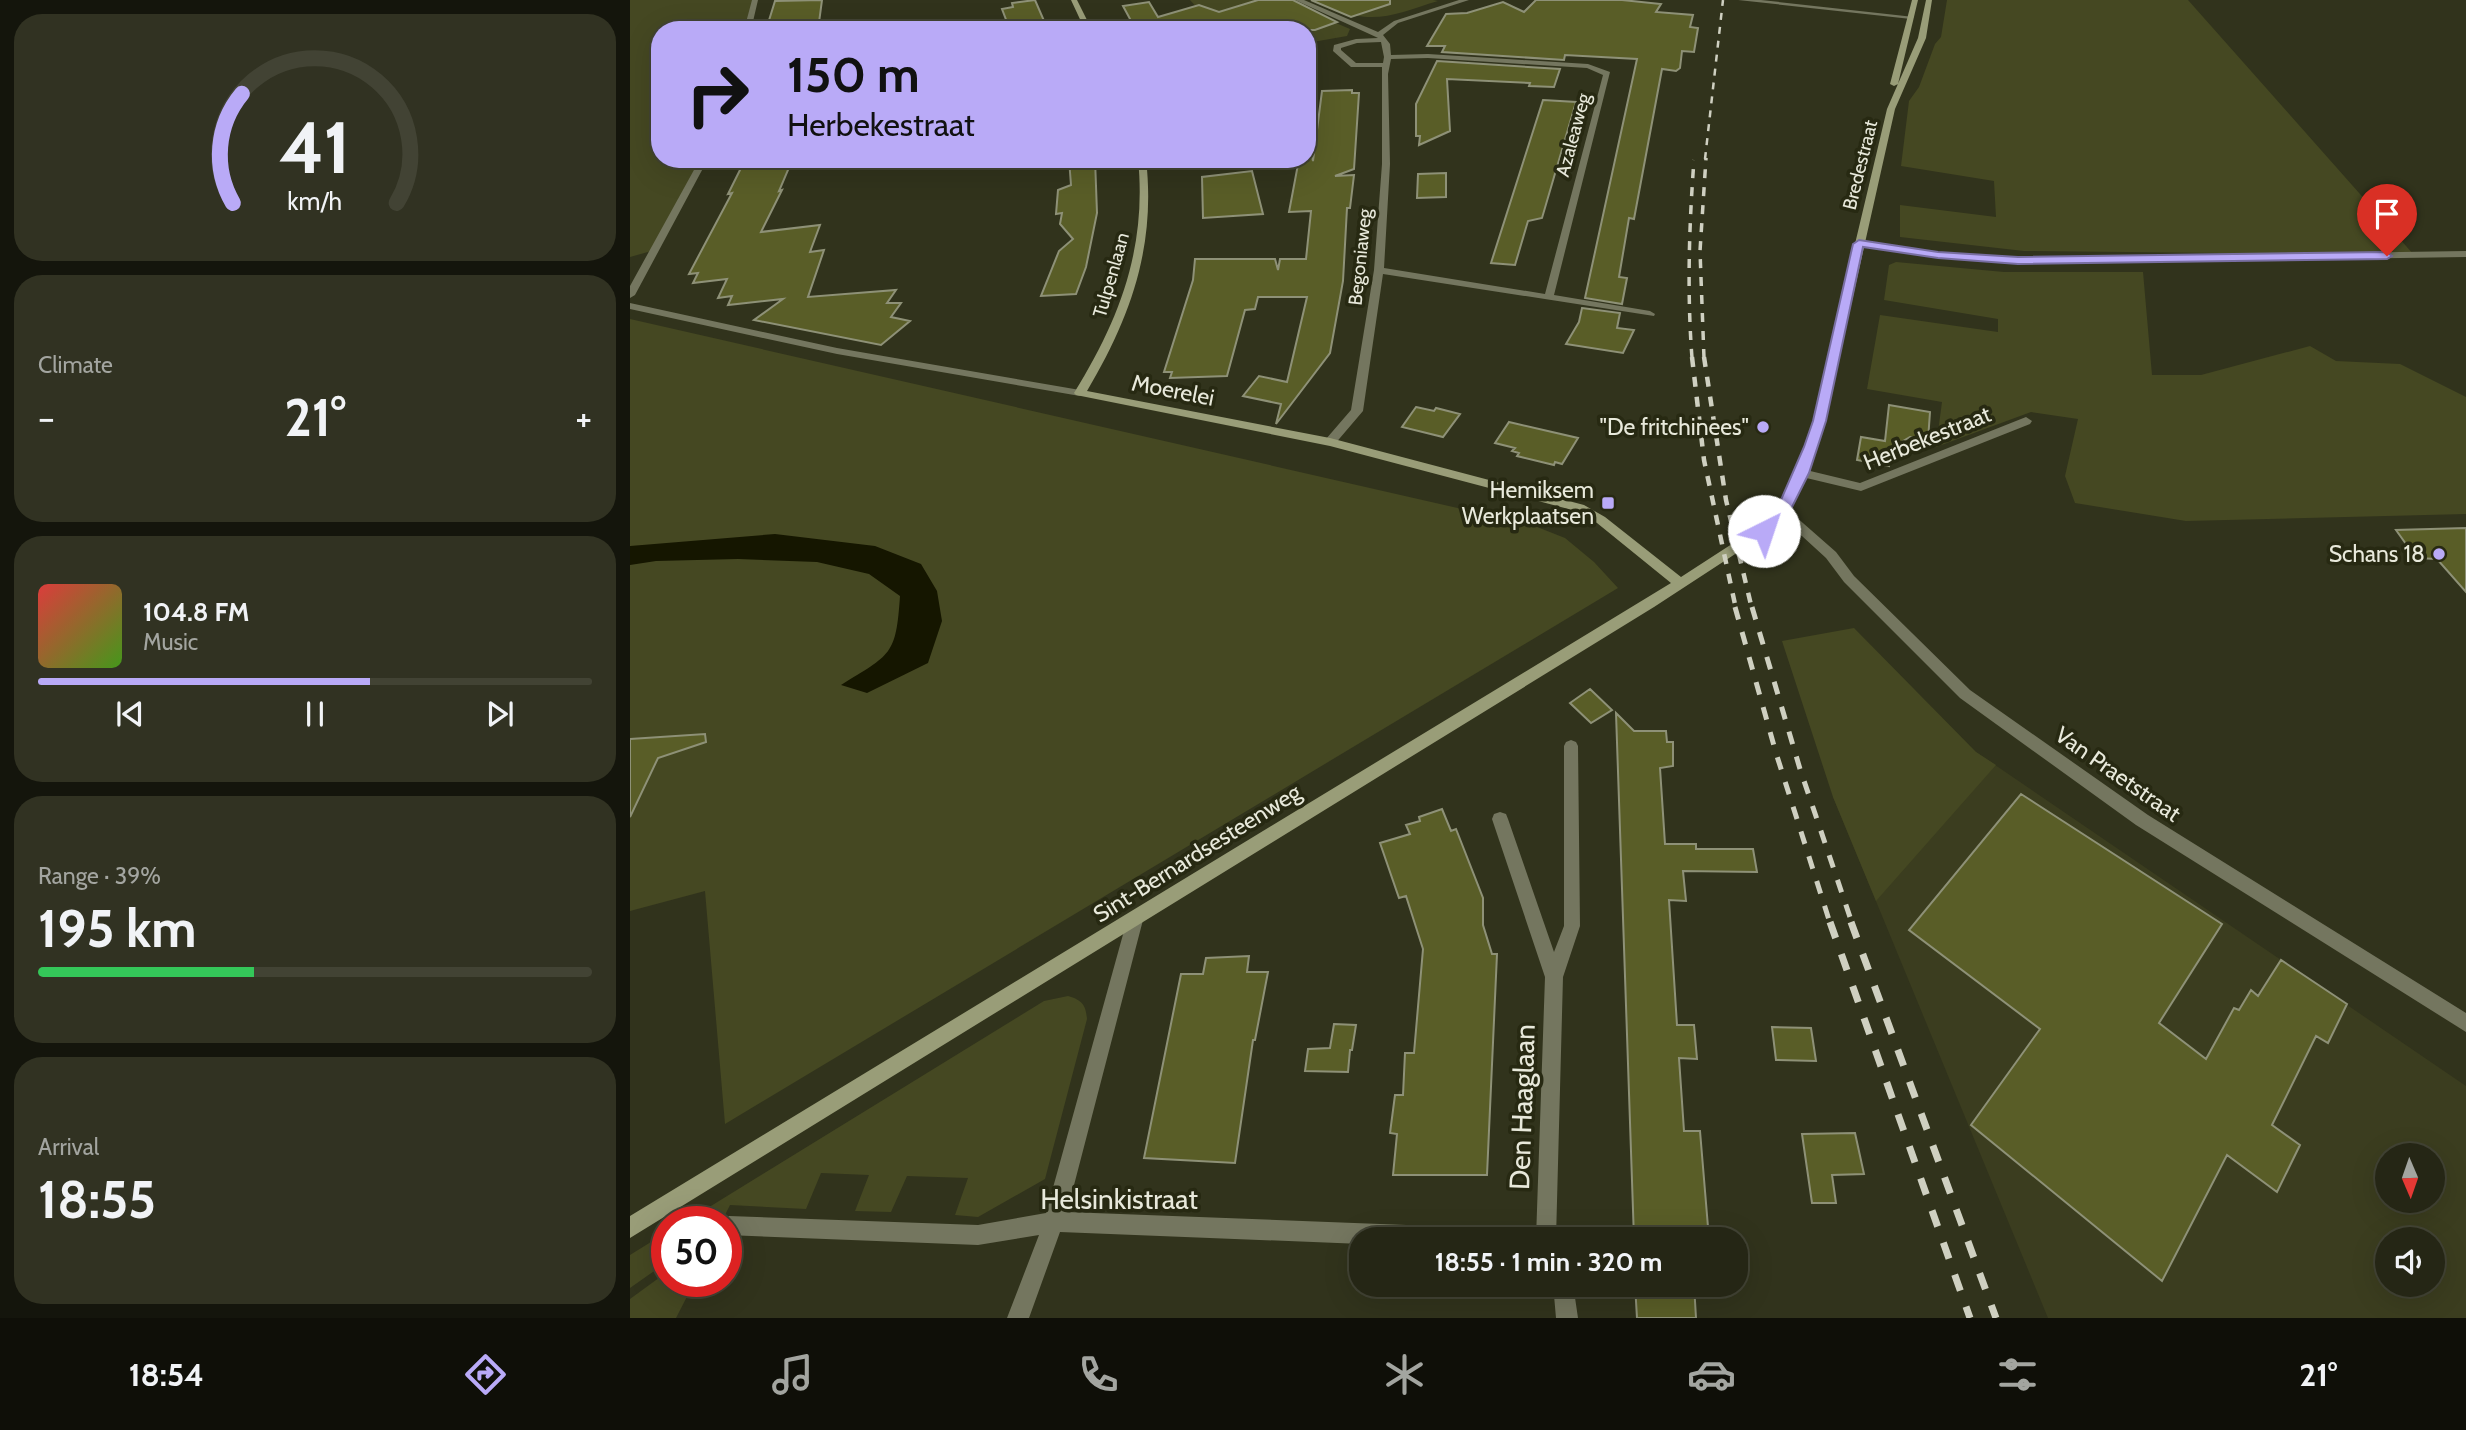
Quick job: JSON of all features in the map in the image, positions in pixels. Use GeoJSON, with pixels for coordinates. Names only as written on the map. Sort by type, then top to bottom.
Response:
{"type":"FeatureCollection","features":[{"type":"Feature","properties":{"kind":"main road"},"geometry":{"type":"LineString","coordinates":[[1074,0],[1084,21]]}},
{"type":"Feature","properties":{"kind":"main road","name":"Bredestraat"},"geometry":{"type":"LineString","coordinates":[[1891,109],[1890,99],[1915,0]]}},
{"type":"Feature","properties":{"kind":"main road","name":"Bredestraat"},"geometry":{"type":"LineString","coordinates":[[1783,512],[1802,473],[1819,421],[1891,109],[1922,38],[1929,0]]}},
{"type":"Feature","properties":{"kind":"main road","name":"Tulpenlaan"},"geometry":{"type":"LineString","coordinates":[[1080,393],[1102,359],[1126,299],[1143,226],[1144,168]]}},
{"type":"Feature","properties":{"kind":"main road","name":"Moerelei"},"geometry":{"type":"LineString","coordinates":[[1080,393],[1330,442],[1580,508],[1601,520],[1681,584]]}},
{"type":"Feature","properties":{"kind":"main road","name":"Sint-Bernardsesteenweg"},"geometry":{"type":"LineString","coordinates":[[630,1228],[1681,584],[1764,531],[1783,512]]}},
{"type":"Feature","properties":{"kind":"street"},"geometry":{"type":"LineString","coordinates":[[749,21],[755,0]]}},
{"type":"Feature","properties":{"kind":"street"},"geometry":{"type":"LineString","coordinates":[[1298,0],[1360,25],[1380,38],[1388,48],[1387,61],[1354,65],[1337,51],[1338,47],[1343,43],[1380,38],[1396,22]]}},
{"type":"Feature","properties":{"kind":"street"},"geometry":{"type":"LineString","coordinates":[[1360,25],[1396,22],[1466,0]]}},
{"type":"Feature","properties":{"kind":"street"},"geometry":{"type":"LineString","coordinates":[[1741,0],[1911,17]]}},
{"type":"Feature","properties":{"kind":"street","name":"Azaleaweg"},"geometry":{"type":"LineString","coordinates":[[1387,61],[1427,56],[1588,66],[1607,74],[1549,296]]}},
{"type":"Feature","properties":{"kind":"street","name":"Begoniaweg"},"geometry":{"type":"LineString","coordinates":[[1330,442],[1357,411],[1379,270],[1386,164],[1387,61]]}},
{"type":"Feature","properties":{"kind":"street"},"geometry":{"type":"LineString","coordinates":[[630,295],[699,168]]}},
{"type":"Feature","properties":{"kind":"street"},"geometry":{"type":"LineString","coordinates":[[1859,244],[1938,255],[2018,261],[2466,254]]}},
{"type":"Feature","properties":{"kind":"street"},"geometry":{"type":"LineString","coordinates":[[1379,270],[1650,314]]}},
{"type":"Feature","properties":{"kind":"street","name":"Moerelei"},"geometry":{"type":"LineString","coordinates":[[630,306],[837,351],[1080,393]]}},
{"type":"Feature","properties":{"kind":"street","name":"Herbekestraat"},"geometry":{"type":"LineString","coordinates":[[1802,473],[1861,487],[2026,421]]}},
{"type":"Feature","properties":{"kind":"street","name":"Van Praetstraat"},"geometry":{"type":"LineString","coordinates":[[1783,512],[1831,555],[1849,579],[1965,694],[2142,820],[2466,1023]]}},
{"type":"Feature","properties":{"kind":"street","name":"Den Haaglaan"},"geometry":{"type":"LineString","coordinates":[[1546,1227],[1555,977],[1572,926],[1571,746]]}},
{"type":"Feature","properties":{"kind":"street","name":"Den Haaglaan"},"geometry":{"type":"LineString","coordinates":[[1500,819],[1555,977]]}},
{"type":"Feature","properties":{"kind":"street"},"geometry":{"type":"LineString","coordinates":[[1018,1318],[1054,1222],[1135,920]]}},
{"type":"Feature","properties":{"kind":"street","name":"Helsinkistraat"},"geometry":{"type":"LineString","coordinates":[[742,1226],[978,1235],[1054,1222],[1349,1233]]}},
{"type":"Feature","properties":{"kind":"street"},"geometry":{"type":"LineString","coordinates":[[1565,1297],[1567,1318]]}},
{"type":"Feature","properties":{"kind":"shaded area"},"geometry":{"type":"Polygon","coordinates":[[[630,0],[755,0],[749,21],[651,21],[651,168],[699,168],[655,250],[630,257],[630,0]]]}},
{"type":"Feature","properties":{"kind":"shaded area"},"geometry":{"type":"Polygon","coordinates":[[[1190,0],[1258,0],[1244,4],[1282,0],[1350,29],[1347,36],[1316,41],[1316,30],[1320,28],[1316,28],[1316,21],[1209,21],[1190,0]]]}},
{"type":"Feature","properties":{"kind":"shaded area"},"geometry":{"type":"Polygon","coordinates":[[[1366,0],[1438,1],[1378,17],[1340,11],[1367,12],[1380,7],[1366,0]]]}},
{"type":"Feature","properties":{"kind":"shaded area"},"geometry":{"type":"Polygon","coordinates":[[[1947,0],[2188,0],[2414,255],[2024,251],[1900,237],[1900,205],[1996,217],[1994,181],[1901,166],[1909,101],[1919,87],[1935,44],[1941,37],[1947,0]]]}},
{"type":"Feature","properties":{"kind":"shaded area"},"geometry":{"type":"Polygon","coordinates":[[[1896,262],[2004,272],[2143,272],[2152,375],[2201,375],[2310,346],[2336,361],[2400,364],[2466,397],[2466,514],[2186,521],[2075,503],[2065,476],[2078,419],[2031,412],[1936,447],[1942,402],[1867,389],[1880,315],[1998,332],[1998,319],[1884,300],[1889,265],[1896,262]]]}},
{"type":"Feature","properties":{"kind":"shaded area"},"geometry":{"type":"Polygon","coordinates":[[[630,319],[1532,525],[1565,538],[1594,562],[1618,588],[725,1124],[705,891],[630,911],[630,319]]]}},
{"type":"Feature","properties":{"kind":"shaded area"},"geometry":{"type":"Polygon","coordinates":[[[775,534],[875,546],[921,564],[937,591],[942,621],[928,663],[867,693],[841,685],[881,659],[893,642],[896,631],[900,596],[869,574],[817,562],[738,559],[656,561],[630,565],[630,546],[775,534]]]}},
{"type":"Feature","properties":{"kind":"shaded area"},"geometry":{"type":"Polygon","coordinates":[[[1854,628],[1976,752],[1996,765],[1876,901],[1833,797],[1782,641],[1854,628]]]}},
{"type":"Feature","properties":{"kind":"shaded area"},"geometry":{"type":"Polygon","coordinates":[[[1976,752],[2466,1086],[2466,1318],[2048,1318],[1833,797],[1976,752]]]}},
{"type":"Feature","properties":{"kind":"shaded area"},"geometry":{"type":"Polygon","coordinates":[[[1068,996],[1077,999],[1086,1010],[1087,1019],[1045,1179],[978,1217],[955,1215],[968,1178],[907,1176],[891,1212],[855,1211],[869,1175],[821,1173],[806,1209],[711,1206],[1044,1001],[1068,996]]]}},
{"type":"Feature","properties":{"kind":"shaded area"},"geometry":{"type":"Polygon","coordinates":[[[651,1242],[651,1273],[630,1288],[630,1255],[651,1242]]]}},
{"type":"Feature","properties":{"kind":"shaded area"},"geometry":{"type":"Polygon","coordinates":[[[651,1284],[651,1297],[687,1297],[676,1318],[630,1318],[630,1299],[651,1284]]]}},
{"type":"Feature","properties":{"kind":"building"},"geometry":{"type":"Polygon","coordinates":[[[822,0],[819,21],[769,21],[775,1],[822,0]]]}},
{"type":"Feature","properties":{"kind":"building"},"geometry":{"type":"Polygon","coordinates":[[[1035,0],[1044,21],[1007,21],[1002,9],[1013,7],[1012,3],[1035,0]]]}},
{"type":"Feature","properties":{"kind":"building"},"geometry":{"type":"Polygon","coordinates":[[[1258,0],[1293,0],[1337,22],[1316,30],[1316,21],[1131,21],[1123,6],[1149,2],[1158,17],[1199,5],[1219,12],[1258,0]]]}},
{"type":"Feature","properties":{"kind":"building"},"geometry":{"type":"Polygon","coordinates":[[[1311,0],[1390,0],[1390,4],[1351,17],[1311,0]]]}},
{"type":"Feature","properties":{"kind":"building"},"geometry":{"type":"Polygon","coordinates":[[[1536,0],[1622,0],[1661,4],[1656,12],[1693,15],[1690,27],[1698,28],[1694,52],[1682,51],[1680,68],[1676,71],[1662,69],[1634,219],[1629,218],[1619,277],[1627,278],[1622,304],[1585,298],[1637,59],[1565,55],[1564,60],[1442,52],[1445,46],[1427,46],[1446,14],[1467,13],[1503,2],[1524,12],[1536,0]]]}},
{"type":"Feature","properties":{"kind":"building"},"geometry":{"type":"Polygon","coordinates":[[[1437,61],[1560,69],[1554,87],[1529,86],[1530,83],[1447,79],[1450,131],[1419,145],[1420,136],[1416,136],[1416,104],[1437,61]]]}},
{"type":"Feature","properties":{"kind":"building"},"geometry":{"type":"Polygon","coordinates":[[[1352,90],[1352,93],[1359,93],[1354,169],[1335,176],[1354,175],[1350,208],[1347,208],[1343,281],[1330,353],[1276,424],[1281,404],[1243,396],[1259,376],[1287,382],[1307,297],[1258,297],[1255,309],[1245,310],[1227,376],[1170,378],[1172,372],[1164,372],[1193,280],[1195,259],[1275,259],[1278,270],[1280,259],[1306,259],[1311,211],[1289,212],[1297,168],[1316,168],[1316,138],[1322,91],[1352,90]]]}},
{"type":"Feature","properties":{"kind":"building"},"geometry":{"type":"Polygon","coordinates":[[[1543,100],[1576,102],[1542,218],[1528,221],[1515,265],[1491,263],[1543,100]]]}},
{"type":"Feature","properties":{"kind":"building"},"geometry":{"type":"Polygon","coordinates":[[[741,168],[789,168],[779,191],[782,190],[761,232],[820,225],[810,252],[824,250],[808,297],[896,290],[887,303],[901,303],[891,317],[910,321],[881,345],[754,320],[783,299],[728,305],[732,296],[718,298],[727,279],[693,283],[698,273],[689,274],[732,193],[728,194],[741,168]]]}},
{"type":"Feature","properties":{"kind":"building"},"geometry":{"type":"Polygon","coordinates":[[[1070,168],[1095,168],[1097,213],[1086,267],[1076,294],[1041,296],[1059,251],[1073,239],[1060,224],[1062,213],[1056,214],[1058,190],[1071,185],[1070,168]]]}},
{"type":"Feature","properties":{"kind":"building"},"geometry":{"type":"Polygon","coordinates":[[[1252,171],[1263,214],[1203,218],[1202,177],[1252,171]]]}},
{"type":"Feature","properties":{"kind":"building"},"geometry":{"type":"Polygon","coordinates":[[[1446,173],[1446,197],[1417,198],[1418,174],[1446,173]]]}},
{"type":"Feature","properties":{"kind":"building"},"geometry":{"type":"Polygon","coordinates":[[[1582,308],[1620,313],[1617,328],[1634,330],[1623,353],[1566,344],[1579,322],[1582,308]]]}},
{"type":"Feature","properties":{"kind":"building"},"geometry":{"type":"Polygon","coordinates":[[[1889,405],[1930,412],[1928,440],[1910,437],[1891,448],[1889,466],[1857,460],[1861,437],[1885,441],[1889,405]]]}},
{"type":"Feature","properties":{"kind":"building"},"geometry":{"type":"Polygon","coordinates":[[[1416,407],[1434,411],[1436,408],[1460,414],[1443,437],[1402,427],[1416,407]]]}},
{"type":"Feature","properties":{"kind":"building"},"geometry":{"type":"Polygon","coordinates":[[[1509,422],[1578,438],[1562,464],[1555,462],[1554,465],[1517,456],[1519,453],[1512,451],[1515,448],[1495,443],[1509,422]]]}},
{"type":"Feature","properties":{"kind":"building","name":"Schans 18"},"geometry":{"type":"Polygon","coordinates":[[[2466,528],[2466,592],[2437,559],[2416,558],[2396,530],[2466,528]]]}},
{"type":"Feature","properties":{"kind":"building"},"geometry":{"type":"Polygon","coordinates":[[[1590,689],[1612,710],[1591,723],[1570,703],[1590,689]]]}},
{"type":"Feature","properties":{"kind":"building"},"geometry":{"type":"Polygon","coordinates":[[[1616,713],[1634,731],[1666,731],[1667,742],[1673,742],[1673,766],[1660,768],[1665,844],[1696,844],[1696,849],[1753,849],[1757,872],[1683,871],[1686,901],[1669,900],[1677,1025],[1694,1025],[1697,1059],[1679,1058],[1684,1131],[1700,1131],[1708,1227],[1634,1227],[1616,713]]]}},
{"type":"Feature","properties":{"kind":"building"},"geometry":{"type":"Polygon","coordinates":[[[705,734],[706,742],[658,758],[630,817],[630,739],[705,734]]]}},
{"type":"Feature","properties":{"kind":"building"},"geometry":{"type":"Polygon","coordinates":[[[2021,794],[2222,924],[2159,1023],[2206,1059],[2234,1008],[2239,1010],[2251,990],[2258,996],[2281,960],[2347,1004],[2328,1043],[2316,1036],[2272,1125],[2300,1145],[2277,1192],[2227,1155],[2162,1281],[1971,1125],[2040,1029],[1909,930],[2021,794]]]}},
{"type":"Feature","properties":{"kind":"building"},"geometry":{"type":"Polygon","coordinates":[[[1442,809],[1451,831],[1456,829],[1483,898],[1483,925],[1492,954],[1497,954],[1487,1175],[1393,1175],[1397,1134],[1390,1133],[1395,1095],[1403,1095],[1405,1053],[1414,1053],[1423,949],[1406,896],[1399,898],[1380,843],[1410,834],[1406,825],[1442,809]]]}},
{"type":"Feature","properties":{"kind":"building"},"geometry":{"type":"Polygon","coordinates":[[[1249,956],[1247,972],[1268,972],[1253,1040],[1235,1163],[1144,1158],[1181,974],[1203,974],[1206,958],[1249,956]]]}},
{"type":"Feature","properties":{"kind":"building"},"geometry":{"type":"Polygon","coordinates":[[[1334,1024],[1356,1025],[1348,1072],[1305,1071],[1308,1049],[1330,1048],[1334,1024]]]}},
{"type":"Feature","properties":{"kind":"building"},"geometry":{"type":"Polygon","coordinates":[[[1772,1027],[1811,1028],[1816,1061],[1776,1060],[1772,1027]]]}},
{"type":"Feature","properties":{"kind":"building"},"geometry":{"type":"Polygon","coordinates":[[[1855,1133],[1864,1174],[1832,1175],[1836,1203],[1812,1203],[1802,1134],[1855,1133]]]}},
{"type":"Feature","properties":{"kind":"building"},"geometry":{"type":"Polygon","coordinates":[[[1636,1297],[1695,1297],[1696,1318],[1637,1318],[1636,1297]]]}},
{"type":"Feature","properties":{"kind":"railway"},"geometry":{"type":"LineString","coordinates":[[1705,159],[1723,0]]}},
{"type":"Feature","properties":{"kind":"railway"},"geometry":{"type":"LineString","coordinates":[[1704,358],[1700,251],[1706,158]]}},
{"type":"Feature","properties":{"kind":"railway"},"geometry":{"type":"LineString","coordinates":[[1692,358],[1689,259],[1694,160]]}},
{"type":"Feature","properties":{"kind":"railway"},"geometry":{"type":"LineString","coordinates":[[1692,357],[1704,460],[1736,609]]}},
{"type":"Feature","properties":{"kind":"railway"},"geometry":{"type":"LineString","coordinates":[[1704,357],[1726,500],[1752,609]]}},
{"type":"Feature","properties":{"kind":"railway"},"geometry":{"type":"LineString","coordinates":[[1735,607],[1776,753],[1830,923]]}},
{"type":"Feature","properties":{"kind":"railway"},"geometry":{"type":"LineString","coordinates":[[1752,607],[1800,769],[1852,923]]}},
{"type":"Feature","properties":{"kind":"railway"},"geometry":{"type":"LineString","coordinates":[[1830,922],[1970,1318]]}},
{"type":"Feature","properties":{"kind":"railway"},"geometry":{"type":"LineString","coordinates":[[1851,922],[1996,1318]]}},
{"type":"Feature","properties":{"kind":"place","name":"\"De fritchinees\""},"geometry":{"type":"Point","coordinates":[1763,427]}},
{"type":"Feature","properties":{"kind":"place","name":"Hemiksem Werkplaatsen"},"geometry":{"type":"Point","coordinates":[1608,503]}},
{"type":"Feature","properties":{"kind":"place","name":"Schans 18"},"geometry":{"type":"Point","coordinates":[2439,554]}},
{"type":"Feature","properties":{"kind":"route"},"geometry":{"type":"LineString","coordinates":[[1764,531],[1777,521],[1783,512],[1811,447],[1859,244],[1938,255],[2018,261],[2387,256]]}}]}
